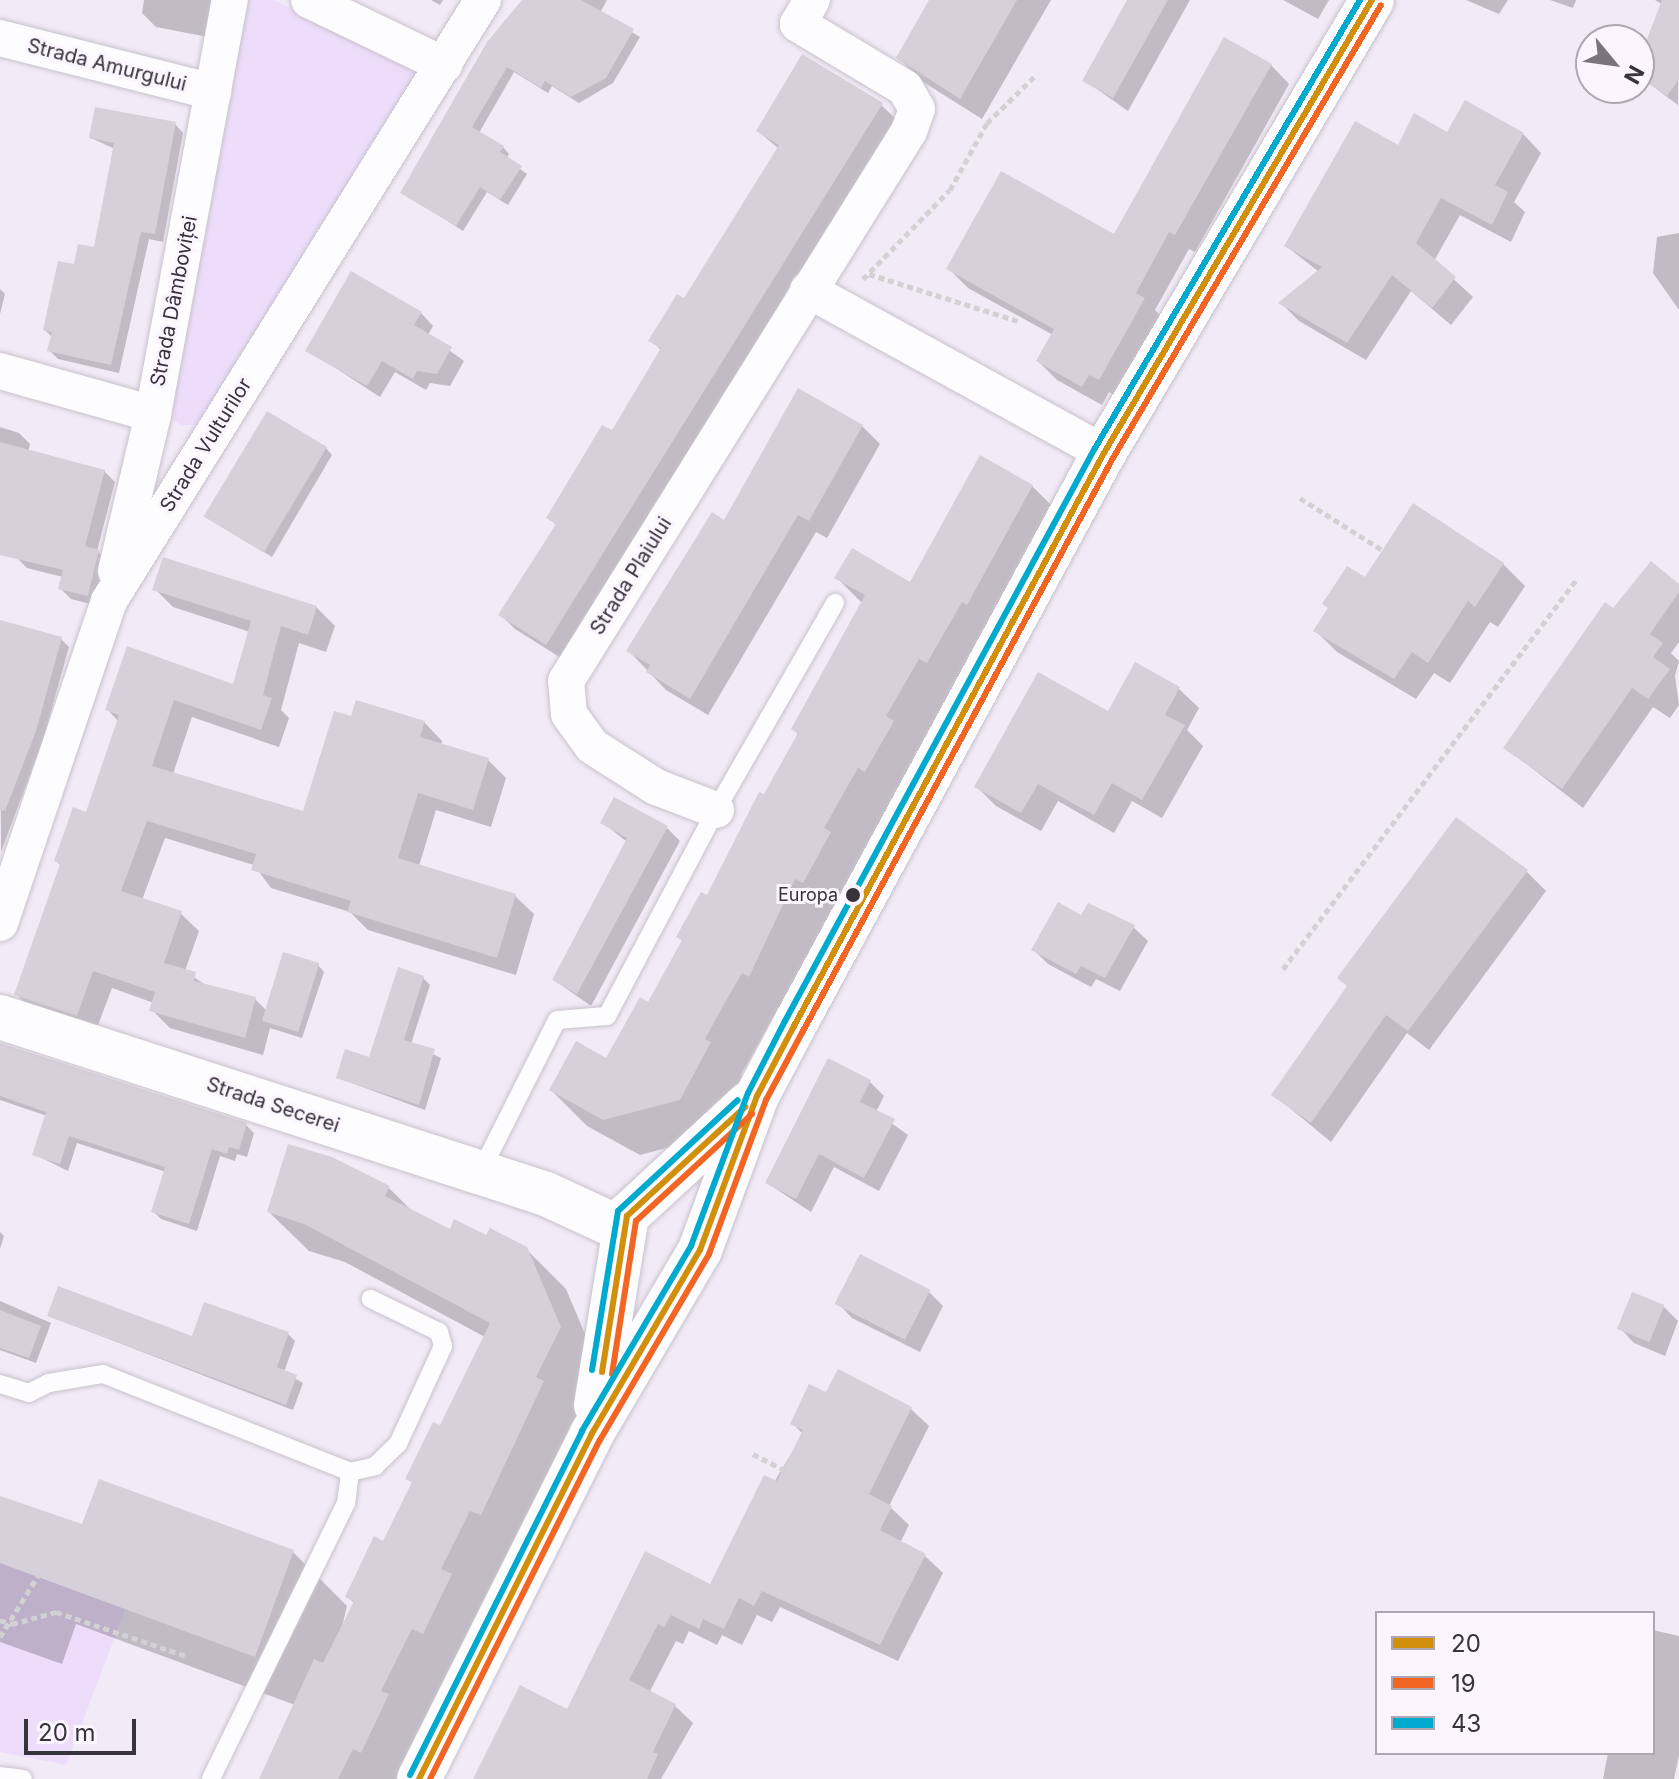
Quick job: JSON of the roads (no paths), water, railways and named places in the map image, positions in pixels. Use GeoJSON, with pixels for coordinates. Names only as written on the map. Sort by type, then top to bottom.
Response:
{"type":"FeatureCollection","features":[{"type":"Feature","properties":{"kind":"main road"},"geometry":{"type":"LineString","coordinates":[[419,1779],[591,1435],[697,1248],[757,1096],[1104,453],[1372,0]]}},
{"type":"Feature","properties":{"kind":"main road","name":"Strada Secerei"},"geometry":{"type":"LineString","coordinates":[[0,1017],[480,1173],[634,1219]]}},
{"type":"Feature","properties":{"kind":"main road"},"geometry":{"type":"LineString","coordinates":[[591,1435],[634,1219],[757,1096]]}},
{"type":"Feature","properties":{"kind":"main road"},"geometry":{"type":"LineString","coordinates":[[665,1193],[693,1205],[697,1248],[677,1271],[654,1271],[634,1260],[634,1219],[665,1193]]}},
{"type":"Feature","properties":{"kind":"street","name":"Strada Dâmboviței"},"geometry":{"type":"LineString","coordinates":[[109,601],[153,414],[230,0]]}},
{"type":"Feature","properties":{"kind":"street"},"geometry":{"type":"LineString","coordinates":[[309,0],[444,65]]}},
{"type":"Feature","properties":{"kind":"street","name":"Strada Vulturilor"},"geometry":{"type":"LineString","coordinates":[[0,923],[109,601],[483,0]]}},
{"type":"Feature","properties":{"kind":"street","name":"Strada Plaiului"},"geometry":{"type":"LineString","coordinates":[[716,810],[656,787],[592,746],[569,714],[566,681],[823,298],[909,131],[917,109],[905,88],[798,24],[812,0]]}},
{"type":"Feature","properties":{"kind":"street","name":"Strada Amurgului"},"geometry":{"type":"LineString","coordinates":[[0,38],[213,92]]}},
{"type":"Feature","properties":{"kind":"street"},"geometry":{"type":"LineString","coordinates":[[823,298],[1104,453]]}},
{"type":"Feature","properties":{"kind":"street"},"geometry":{"type":"LineString","coordinates":[[0,371],[153,414]]}},
{"type":"Feature","properties":{"kind":"lane"},"geometry":{"type":"LineString","coordinates":[[480,1173],[557,1020],[607,1016],[716,810],[835,603]]}},
{"type":"Feature","properties":{"kind":"lane"},"geometry":{"type":"LineString","coordinates":[[0,1384],[29,1393],[49,1383],[103,1374],[350,1472],[375,1466],[398,1444],[443,1346],[439,1332],[371,1299]]}},
{"type":"Feature","properties":{"kind":"lane"},"geometry":{"type":"LineString","coordinates":[[211,1779],[346,1503],[350,1472]]}},
{"type":"Feature","properties":{"kind":"lane"},"geometry":{"type":"LineString","coordinates":[[0,1776],[23,1779]]}},
{"type":"Feature","properties":{"kind":"place","name":"Europa"},"geometry":{"type":"Point","coordinates":[853,895]}}]}
